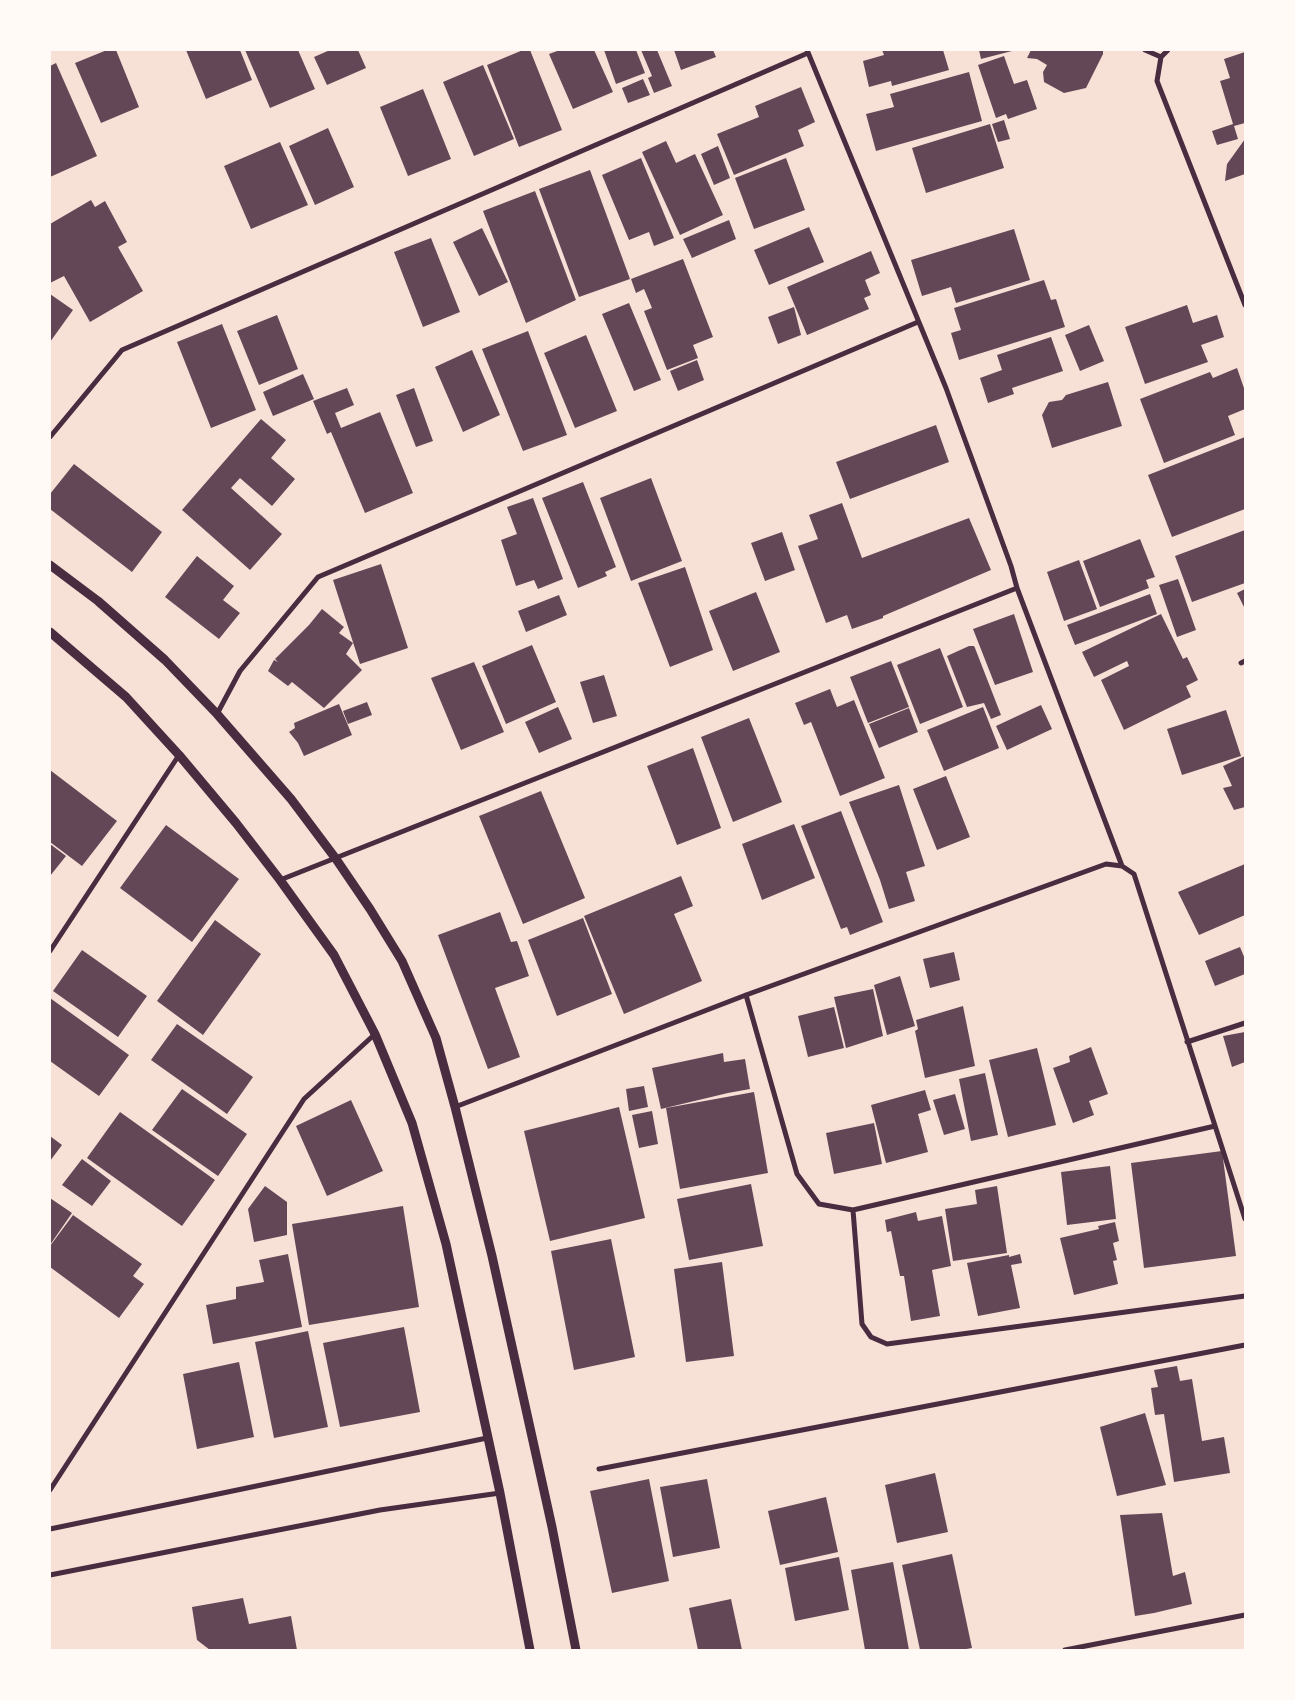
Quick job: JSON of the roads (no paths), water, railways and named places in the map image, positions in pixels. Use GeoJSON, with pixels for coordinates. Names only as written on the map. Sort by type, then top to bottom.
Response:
{"type":"FeatureCollection","features":[{"type":"Feature","properties":{"kind":"street"},"geometry":{"type":"LineString","coordinates":[[1145,50],[1161,57]]}},
{"type":"Feature","properties":{"kind":"street"},"geometry":{"type":"LineString","coordinates":[[1168,50],[1161,57],[1158,81],[1245,305]]}},
{"type":"Feature","properties":{"kind":"street"},"geometry":{"type":"LineString","coordinates":[[50,437],[122,350],[807,51],[946,388],[1011,566],[1017,588],[1122,866]]}},
{"type":"Feature","properties":{"kind":"street"},"geometry":{"type":"LineString","coordinates":[[217,714],[240,671],[318,577],[918,322]]}},
{"type":"Feature","properties":{"kind":"street"},"geometry":{"type":"LineString","coordinates":[[50,565],[98,601],[166,660],[217,714],[291,799],[336,859],[402,961],[436,1038],[455,1106],[552,1527],[576,1650]]}},
{"type":"Feature","properties":{"kind":"street"},"geometry":{"type":"LineString","coordinates":[[280,880],[1017,588]]}},
{"type":"Feature","properties":{"kind":"street"},"geometry":{"type":"LineString","coordinates":[[50,632],[126,697],[179,755],[280,880],[334,955],[375,1034],[412,1123],[446,1244],[500,1493],[530,1650]]}},
{"type":"Feature","properties":{"kind":"street"},"geometry":{"type":"LineString","coordinates":[[50,951],[179,755]]}},
{"type":"Feature","properties":{"kind":"street"},"geometry":{"type":"LineString","coordinates":[[455,1106],[746,996],[1106,864],[1122,866],[1134,874],[1245,1219]]}},
{"type":"Feature","properties":{"kind":"street"},"geometry":{"type":"LineString","coordinates":[[746,996],[797,1174],[819,1204],[853,1210],[1215,1126]]}},
{"type":"Feature","properties":{"kind":"street"},"geometry":{"type":"LineString","coordinates":[[1187,1042],[1245,1023]]}},
{"type":"Feature","properties":{"kind":"street"},"geometry":{"type":"LineString","coordinates":[[50,1490],[304,1099],[375,1034]]}},
{"type":"Feature","properties":{"kind":"street"},"geometry":{"type":"LineString","coordinates":[[853,1210],[862,1324],[871,1337],[887,1344],[1245,1296]]}},
{"type":"Feature","properties":{"kind":"street"},"geometry":{"type":"LineString","coordinates":[[599,1469],[1245,1346]]}},
{"type":"Feature","properties":{"kind":"street"},"geometry":{"type":"LineString","coordinates":[[50,1529],[487,1438]]}},
{"type":"Feature","properties":{"kind":"street"},"geometry":{"type":"LineString","coordinates":[[50,1575],[380,1510],[500,1493]]}},
{"type":"Feature","properties":{"kind":"street"},"geometry":{"type":"LineString","coordinates":[[1064,1650],[1245,1614]]}}]}
